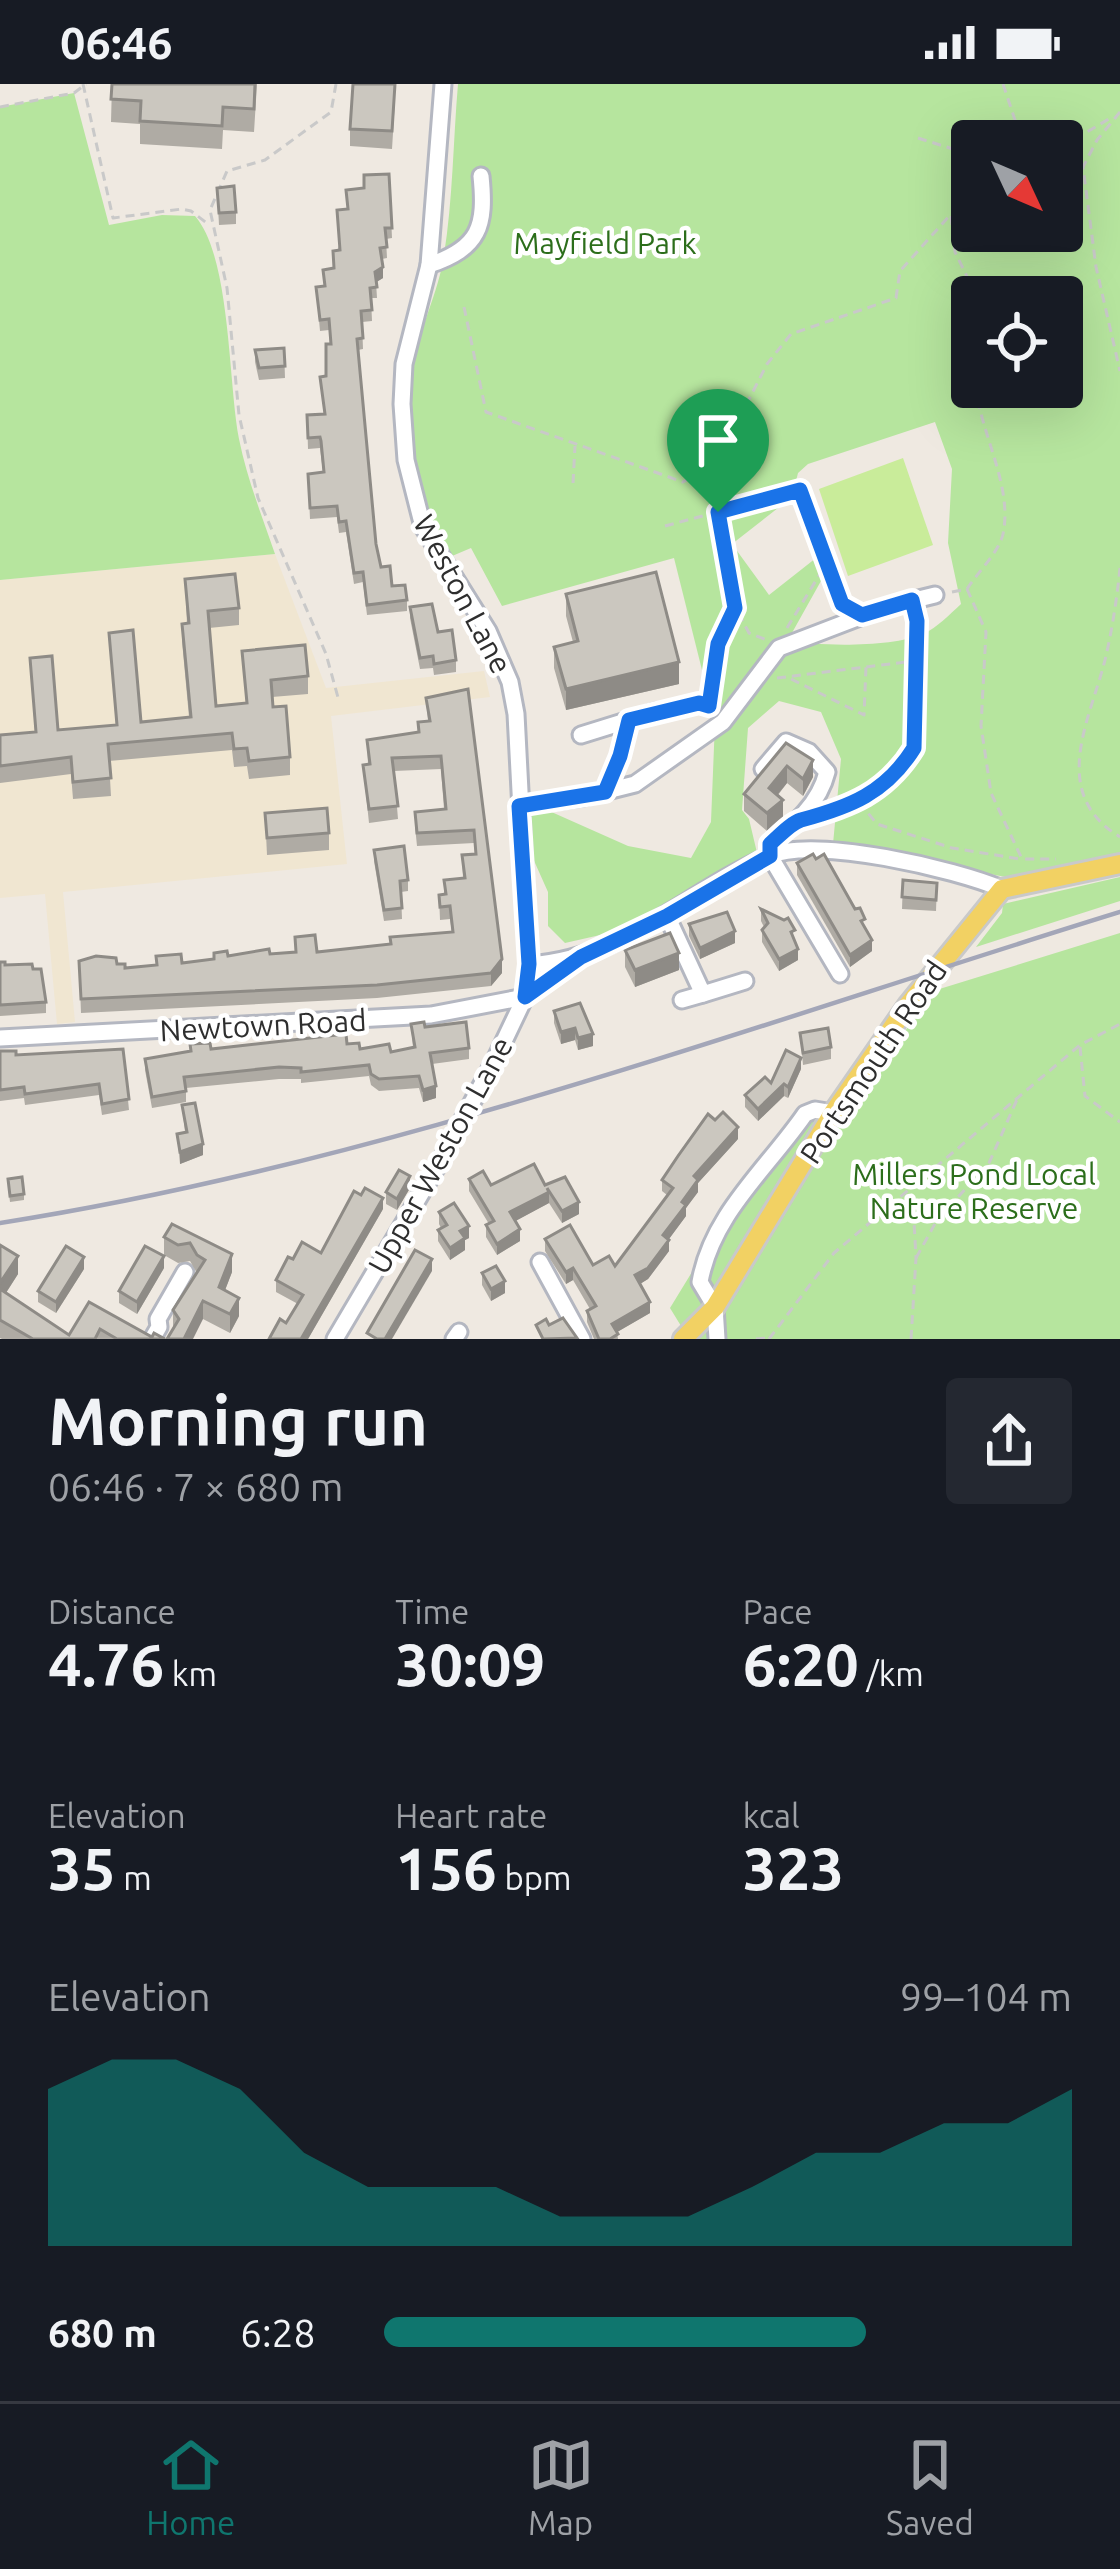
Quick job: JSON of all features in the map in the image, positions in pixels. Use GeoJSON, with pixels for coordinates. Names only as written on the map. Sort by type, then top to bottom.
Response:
{"type":"FeatureCollection","features":[{"type":"Feature","properties":{"kind":"main road"},"geometry":{"type":"LineString","coordinates":[[1002,889],[1120,863]]}},
{"type":"Feature","properties":{"kind":"main road","name":"Portsmouth Road"},"geometry":{"type":"LineString","coordinates":[[683,1339],[715,1307],[833,1113],[908,1005],[1002,889]]}},
{"type":"Feature","properties":{"kind":"street","name":"Weston Lane"},"geometry":{"type":"LineString","coordinates":[[443,84],[429,265],[404,364],[408,475],[430,543],[488,631],[510,682],[516,714],[529,964]]}},
{"type":"Feature","properties":{"kind":"street"},"geometry":{"type":"LineString","coordinates":[[429,265],[460,252],[477,232],[483,216],[481,176]]}},
{"type":"Feature","properties":{"kind":"street"},"geometry":{"type":"LineString","coordinates":[[519,806],[635,784],[727,717],[779,648],[862,615],[934,595]]}},
{"type":"Feature","properties":{"kind":"street"},"geometry":{"type":"LineString","coordinates":[[581,735],[655,712]]}},
{"type":"Feature","properties":{"kind":"street"},"geometry":{"type":"LineString","coordinates":[[605,792],[629,720]]}},
{"type":"Feature","properties":{"kind":"street"},"geometry":{"type":"LineString","coordinates":[[763,769],[786,742],[809,752],[826,772],[823,789],[799,820],[770,844],[770,856],[840,974]]}},
{"type":"Feature","properties":{"kind":"street"},"geometry":{"type":"LineString","coordinates":[[525,997],[581,957],[667,916],[770,856],[798,848],[929,868],[1002,889]]}},
{"type":"Feature","properties":{"kind":"street"},"geometry":{"type":"LineString","coordinates":[[667,916],[703,994]]}},
{"type":"Feature","properties":{"kind":"street"},"geometry":{"type":"LineString","coordinates":[[529,964],[581,957]]}},
{"type":"Feature","properties":{"kind":"street","name":"Upper Weston Lane"},"geometry":{"type":"LineString","coordinates":[[335,1339],[495,1060],[525,997],[529,964]]}},
{"type":"Feature","properties":{"kind":"street"},"geometry":{"type":"LineString","coordinates":[[682,1000],[746,981]]}},
{"type":"Feature","properties":{"kind":"street","name":"Newtown Road"},"geometry":{"type":"LineString","coordinates":[[0,1038],[406,1017],[525,997]]}},
{"type":"Feature","properties":{"kind":"street"},"geometry":{"type":"LineString","coordinates":[[716,1339],[715,1307],[700,1282],[705,1252],[722,1219],[805,1114],[815,1110],[833,1113]]}},
{"type":"Feature","properties":{"kind":"street"},"geometry":{"type":"LineString","coordinates":[[540,1262],[582,1339]]}},
{"type":"Feature","properties":{"kind":"street"},"geometry":{"type":"LineString","coordinates":[[152,1339],[185,1272]]}},
{"type":"Feature","properties":{"kind":"path"},"geometry":{"type":"LineString","coordinates":[[336,84],[331,112],[266,160],[227,171],[210,210],[227,288],[239,416],[258,498],[326,654],[339,701]]}},
{"type":"Feature","properties":{"kind":"path"},"geometry":{"type":"LineString","coordinates":[[1003,84],[1015,120]]}},
{"type":"Feature","properties":{"kind":"path"},"geometry":{"type":"LineString","coordinates":[[0,107],[84,86],[113,218],[182,209],[212,226]]}},
{"type":"Feature","properties":{"kind":"path"},"geometry":{"type":"LineString","coordinates":[[1083,135],[1116,115]]}},
{"type":"Feature","properties":{"kind":"path"},"geometry":{"type":"LineString","coordinates":[[1116,115],[1083,167],[1096,267],[1120,371]]}},
{"type":"Feature","properties":{"kind":"path"},"geometry":{"type":"LineString","coordinates":[[918,138],[951,148]]}},
{"type":"Feature","properties":{"kind":"path"},"geometry":{"type":"LineString","coordinates":[[464,307],[486,412],[683,482],[716,462],[766,364],[791,334],[896,298],[900,272],[951,214]]}},
{"type":"Feature","properties":{"kind":"path"},"geometry":{"type":"LineString","coordinates":[[934,595],[967,589],[1003,538],[1004,496],[980,408]]}},
{"type":"Feature","properties":{"kind":"path"},"geometry":{"type":"LineString","coordinates":[[573,483],[575,444]]}},
{"type":"Feature","properties":{"kind":"path"},"geometry":{"type":"LineString","coordinates":[[708,466],[735,608],[749,633],[763,640],[781,638],[826,562]]}},
{"type":"Feature","properties":{"kind":"path"},"geometry":{"type":"LineString","coordinates":[[665,526],[800,490],[842,604],[862,615]]}},
{"type":"Feature","properties":{"kind":"path"},"geometry":{"type":"LineString","coordinates":[[1120,568],[1106,657],[1076,763],[1088,801],[1120,837]]}},
{"type":"Feature","properties":{"kind":"path"},"geometry":{"type":"LineString","coordinates":[[967,589],[986,632],[981,726],[991,793],[1022,859]]}},
{"type":"Feature","properties":{"kind":"path"},"geometry":{"type":"LineString","coordinates":[[799,820],[818,819],[878,790],[914,748],[917,621],[912,600]]}},
{"type":"Feature","properties":{"kind":"path"},"geometry":{"type":"LineString","coordinates":[[709,706],[718,644],[735,608]]}},
{"type":"Feature","properties":{"kind":"path"},"geometry":{"type":"LineString","coordinates":[[758,676],[789,679],[914,661]]}},
{"type":"Feature","properties":{"kind":"path"},"geometry":{"type":"LineString","coordinates":[[789,679],[863,715],[866,667]]}},
{"type":"Feature","properties":{"kind":"path"},"geometry":{"type":"LineString","coordinates":[[655,712],[699,703],[727,717]]}},
{"type":"Feature","properties":{"kind":"path"},"geometry":{"type":"LineString","coordinates":[[857,800],[877,824],[952,848],[1022,859],[1061,859]]}},
{"type":"Feature","properties":{"kind":"path"},"geometry":{"type":"LineString","coordinates":[[756,1339],[769,1338],[834,1253],[912,1185],[1080,1045],[1120,1024]]}},
{"type":"Feature","properties":{"kind":"path"},"geometry":{"type":"LineString","coordinates":[[1080,1045],[1085,1096],[1120,1122]]}},
{"type":"Feature","properties":{"kind":"path"},"geometry":{"type":"LineString","coordinates":[[916,1258],[937,1220],[989,1163],[1020,1094]]}},
{"type":"Feature","properties":{"kind":"path"},"geometry":{"type":"LineString","coordinates":[[911,1339],[916,1258],[912,1185]]}},
{"type":"Feature","properties":{"kind":"shaded area"},"geometry":{"type":"Polygon","coordinates":[[[275,554],[326,688],[484,671],[490,697],[331,716],[347,864],[63,892],[75,1022],[57,1024],[45,894],[0,898],[0,580],[275,554]]]}},
{"type":"Feature","properties":{"kind":"green space","name":"Mayfield Park"},"geometry":{"type":"Polygon","coordinates":[[[458,84],[1120,84],[1120,854],[1016,879],[833,844],[841,759],[821,712],[779,701],[748,728],[742,810],[749,819],[758,857],[609,933],[565,943],[548,926],[548,892],[527,845],[528,812],[547,810],[628,846],[691,858],[711,822],[715,722],[674,558],[502,606],[471,548],[445,559],[414,471],[408,401],[413,363],[443,261],[458,84]],[[935,422],[808,464],[798,473],[792,497],[732,544],[769,595],[816,558],[826,572],[788,640],[856,644],[910,638],[934,628],[961,604],[948,543],[952,469],[935,422]]]}},
{"type":"Feature","properties":{"kind":"green space"},"geometry":{"type":"Polygon","coordinates":[[[74,93],[109,225],[162,215],[195,216],[207,235],[222,290],[239,439],[275,554],[0,580],[0,107],[74,93]]]}},
{"type":"Feature","properties":{"kind":"green space"},"geometry":{"type":"Polygon","coordinates":[[[903,458],[933,545],[848,576],[819,489],[903,458]]]}},
{"type":"Feature","properties":{"kind":"green space"},"geometry":{"type":"Polygon","coordinates":[[[1120,877],[1120,901],[976,947],[1002,913],[1003,904],[1120,877]]]}},
{"type":"Feature","properties":{"kind":"green space","name":"Millers Pond Local Nature Reserve"},"geometry":{"type":"Polygon","coordinates":[[[1120,933],[1120,1339],[689,1339],[670,1308],[692,1272],[813,1118],[857,1100],[933,991],[1120,933]]]}},
{"type":"Feature","properties":{"kind":"building"},"geometry":{"type":"Polygon","coordinates":[[[112,84],[255,84],[254,109],[223,107],[222,126],[140,121],[141,101],[111,99],[112,84]]]}},
{"type":"Feature","properties":{"kind":"building"},"geometry":{"type":"Polygon","coordinates":[[[353,84],[395,84],[392,131],[350,129],[353,84]]]}},
{"type":"Feature","properties":{"kind":"building"},"geometry":{"type":"Polygon","coordinates":[[[389,174],[392,228],[385,228],[387,247],[380,248],[383,267],[375,272],[377,287],[370,288],[372,310],[361,311],[363,338],[357,339],[376,544],[381,567],[390,566],[392,586],[405,585],[407,600],[367,605],[363,572],[354,573],[346,521],[339,522],[337,506],[310,508],[308,474],[324,472],[320,437],[308,438],[307,415],[325,414],[320,377],[326,376],[326,344],[331,344],[329,319],[320,320],[316,287],[325,286],[323,270],[334,268],[333,251],[340,250],[337,210],[348,209],[346,190],[364,188],[364,175],[389,174]]]}},
{"type":"Feature","properties":{"kind":"building"},"geometry":{"type":"Polygon","coordinates":[[[234,186],[236,212],[219,213],[217,188],[234,186]]]}},
{"type":"Feature","properties":{"kind":"building"},"geometry":{"type":"Polygon","coordinates":[[[284,348],[285,366],[259,368],[255,350],[284,348]]]}},
{"type":"Feature","properties":{"kind":"building"},"geometry":{"type":"Polygon","coordinates":[[[656,572],[679,662],[566,689],[554,647],[578,641],[566,594],[656,572]]]}},
{"type":"Feature","properties":{"kind":"building"},"geometry":{"type":"Polygon","coordinates":[[[235,574],[239,608],[208,611],[216,706],[247,703],[242,651],[305,645],[308,676],[271,680],[273,707],[286,706],[290,757],[249,761],[247,748],[234,749],[232,733],[108,744],[111,778],[73,782],[71,757],[0,766],[0,735],[36,732],[30,658],[52,656],[58,730],[117,725],[109,633],[133,630],[141,722],[191,717],[182,624],[189,623],[185,579],[235,574]]]}},
{"type":"Feature","properties":{"kind":"building"},"geometry":{"type":"Polygon","coordinates":[[[432,604],[438,632],[452,630],[456,660],[434,664],[433,656],[420,658],[410,607],[432,604]]]}},
{"type":"Feature","properties":{"kind":"building"},"geometry":{"type":"Polygon","coordinates":[[[468,689],[502,959],[491,973],[377,985],[81,999],[79,961],[96,956],[116,958],[125,968],[157,965],[156,956],[181,954],[182,963],[214,959],[214,953],[227,951],[228,956],[269,949],[270,954],[296,952],[295,937],[315,935],[317,952],[391,944],[390,937],[453,932],[450,906],[440,907],[439,895],[446,894],[444,880],[465,878],[462,855],[476,854],[474,830],[417,833],[415,812],[446,809],[441,756],[392,758],[398,806],[369,809],[363,765],[370,764],[367,740],[419,732],[418,722],[430,721],[426,698],[468,689]]]}},
{"type":"Feature","properties":{"kind":"building"},"geometry":{"type":"Polygon","coordinates":[[[786,743],[813,760],[803,779],[787,766],[769,788],[783,800],[767,813],[744,794],[786,743]]]}},
{"type":"Feature","properties":{"kind":"building"},"geometry":{"type":"Polygon","coordinates":[[[327,808],[329,833],[267,838],[265,813],[327,808]]]}},
{"type":"Feature","properties":{"kind":"building"},"geometry":{"type":"Polygon","coordinates":[[[404,846],[408,880],[400,881],[402,908],[384,910],[374,850],[404,846]]]}},
{"type":"Feature","properties":{"kind":"building"},"geometry":{"type":"Polygon","coordinates":[[[813,854],[816,859],[824,854],[865,919],[861,921],[872,940],[850,955],[797,863],[813,854]]]}},
{"type":"Feature","properties":{"kind":"building"},"geometry":{"type":"Polygon","coordinates":[[[903,880],[937,883],[936,900],[902,897],[903,880]]]}},
{"type":"Feature","properties":{"kind":"building"},"geometry":{"type":"Polygon","coordinates":[[[761,909],[788,918],[798,949],[779,959],[762,930],[768,923],[761,909]]]}},
{"type":"Feature","properties":{"kind":"building"},"geometry":{"type":"Polygon","coordinates":[[[727,912],[735,931],[700,948],[689,924],[727,912]]]}},
{"type":"Feature","properties":{"kind":"building"},"geometry":{"type":"Polygon","coordinates":[[[670,933],[679,953],[635,970],[625,950],[670,933]]]}},
{"type":"Feature","properties":{"kind":"building"},"geometry":{"type":"Polygon","coordinates":[[[0,962],[41,969],[46,1002],[0,1005],[0,962]]]}},
{"type":"Feature","properties":{"kind":"building"},"geometry":{"type":"Polygon","coordinates":[[[580,1003],[593,1034],[578,1038],[575,1028],[561,1032],[554,1011],[580,1003]]]}},
{"type":"Feature","properties":{"kind":"building"},"geometry":{"type":"Polygon","coordinates":[[[424,1022],[425,1027],[466,1022],[469,1048],[430,1053],[436,1086],[423,1090],[419,1076],[379,1079],[371,1074],[369,1065],[301,1072],[301,1068],[279,1067],[184,1077],[186,1091],[152,1097],[145,1059],[191,1051],[190,1044],[210,1043],[211,1049],[346,1034],[347,1044],[359,1043],[360,1049],[389,1044],[391,1052],[415,1047],[411,1024],[424,1022]]]}},
{"type":"Feature","properties":{"kind":"building"},"geometry":{"type":"Polygon","coordinates":[[[828,1028],[831,1047],[803,1053],[800,1033],[828,1028]]]}},
{"type":"Feature","properties":{"kind":"building"},"geometry":{"type":"Polygon","coordinates":[[[123,1049],[129,1099],[102,1104],[99,1084],[25,1094],[24,1087],[0,1090],[0,1051],[16,1051],[16,1055],[123,1049]]]}},
{"type":"Feature","properties":{"kind":"building"},"geometry":{"type":"Polygon","coordinates":[[[786,1050],[801,1058],[788,1087],[784,1084],[758,1109],[745,1095],[765,1077],[771,1083],[786,1050]]]}},
{"type":"Feature","properties":{"kind":"building"},"geometry":{"type":"Polygon","coordinates":[[[195,1103],[203,1144],[180,1152],[177,1134],[187,1132],[182,1105],[195,1103]]]}},
{"type":"Feature","properties":{"kind":"building"},"geometry":{"type":"Polygon","coordinates":[[[723,1112],[738,1127],[694,1176],[698,1180],[682,1202],[686,1205],[663,1235],[669,1240],[648,1268],[635,1275],[650,1302],[612,1324],[618,1334],[599,1339],[587,1311],[596,1306],[573,1268],[566,1272],[545,1239],[570,1225],[593,1265],[609,1256],[615,1266],[673,1188],[662,1180],[678,1156],[708,1114],[715,1120],[723,1112]]]}},
{"type":"Feature","properties":{"kind":"building"},"geometry":{"type":"Polygon","coordinates":[[[534,1164],[545,1185],[565,1177],[579,1202],[562,1211],[547,1188],[549,1192],[510,1212],[520,1229],[497,1244],[486,1225],[494,1221],[469,1179],[483,1171],[491,1185],[534,1164]]]}},
{"type":"Feature","properties":{"kind":"building"},"geometry":{"type":"Polygon","coordinates":[[[399,1170],[410,1176],[397,1199],[386,1192],[399,1170]]]}},
{"type":"Feature","properties":{"kind":"building"},"geometry":{"type":"Polygon","coordinates":[[[22,1177],[24,1194],[10,1196],[8,1179],[22,1177]]]}},
{"type":"Feature","properties":{"kind":"building"},"geometry":{"type":"Polygon","coordinates":[[[365,1188],[383,1198],[301,1339],[269,1339],[280,1319],[286,1323],[303,1295],[276,1280],[288,1257],[293,1259],[302,1242],[321,1253],[354,1191],[361,1195],[365,1188]]]}},
{"type":"Feature","properties":{"kind":"building"},"geometry":{"type":"Polygon","coordinates":[[[454,1203],[469,1226],[460,1231],[465,1238],[450,1248],[438,1230],[447,1225],[439,1212],[454,1203]]]}},
{"type":"Feature","properties":{"kind":"building"},"geometry":{"type":"Polygon","coordinates":[[[172,1224],[232,1254],[219,1287],[239,1298],[230,1314],[203,1301],[184,1339],[167,1339],[179,1319],[173,1310],[205,1260],[190,1243],[178,1245],[164,1237],[172,1224]]]}},
{"type":"Feature","properties":{"kind":"building"},"geometry":{"type":"Polygon","coordinates":[[[0,1245],[18,1256],[0,1283],[0,1245]]]}},
{"type":"Feature","properties":{"kind":"building"},"geometry":{"type":"Polygon","coordinates":[[[66,1246],[84,1257],[56,1302],[38,1291],[66,1246]]]}},
{"type":"Feature","properties":{"kind":"building"},"geometry":{"type":"Polygon","coordinates":[[[145,1246],[164,1256],[137,1302],[119,1291],[145,1246]]]}},
{"type":"Feature","properties":{"kind":"building"},"geometry":{"type":"Polygon","coordinates":[[[415,1250],[432,1259],[385,1339],[377,1339],[367,1333],[415,1250]]]}},
{"type":"Feature","properties":{"kind":"building"},"geometry":{"type":"Polygon","coordinates":[[[496,1266],[505,1281],[491,1289],[482,1273],[496,1266]]]}},
{"type":"Feature","properties":{"kind":"building"},"geometry":{"type":"Polygon","coordinates":[[[0,1289],[69,1335],[89,1302],[152,1337],[154,1333],[165,1339],[117,1339],[100,1329],[95,1339],[33,1339],[0,1320],[0,1289]]]}},
{"type":"Feature","properties":{"kind":"building"},"geometry":{"type":"Polygon","coordinates":[[[563,1318],[577,1338],[543,1339],[536,1325],[563,1318]]]}},
{"type":"Feature","properties":{"kind":"railway"},"geometry":{"type":"LineString","coordinates":[[0,1223],[142,1197],[424,1128],[704,1045],[1120,912]]}},
{"type":"Feature","properties":{"kind":"route"},"geometry":{"type":"LineString","coordinates":[[800,490],[842,604],[862,615],[912,600],[917,621],[914,748],[878,790],[818,819],[799,820],[770,844],[770,856],[667,916],[581,957],[525,997],[529,964],[519,806],[605,792],[629,720],[699,703],[709,706],[718,644],[735,608],[718,512],[800,490]]}}]}
